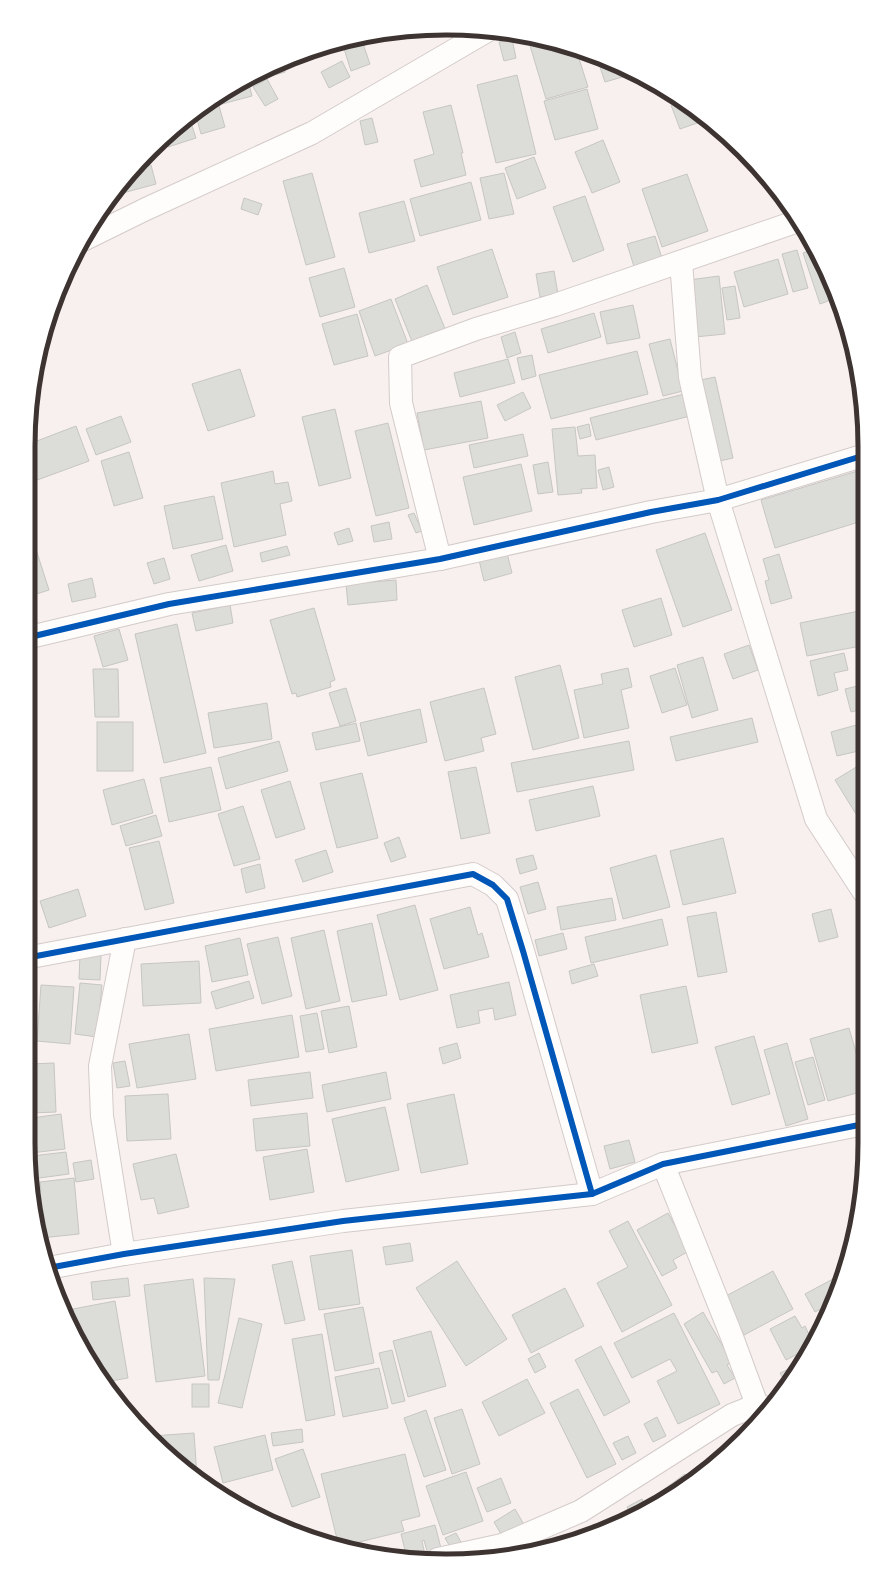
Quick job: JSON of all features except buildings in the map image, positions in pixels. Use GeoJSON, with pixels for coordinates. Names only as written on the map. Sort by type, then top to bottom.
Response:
{"type":"FeatureCollection","features":[{"type":"Feature","properties":{"kind":"street"},"geometry":{"type":"LineString","coordinates":[[94,235],[146,209],[312,133],[478,37]]}},
{"type":"Feature","properties":{"kind":"street"},"geometry":{"type":"LineString","coordinates":[[440,558],[401,403],[400,356],[476,329],[556,305],[792,223]]}},
{"type":"Feature","properties":{"kind":"street"},"geometry":{"type":"LineString","coordinates":[[681,262],[690,377],[718,500],[816,819],[858,884]]}},
{"type":"Feature","properties":{"kind":"street"},"geometry":{"type":"LineString","coordinates":[[35,636],[170,604],[440,558],[651,512],[718,500],[858,457]]}},
{"type":"Feature","properties":{"kind":"street"},"geometry":{"type":"LineString","coordinates":[[35,956],[472,874],[494,885],[507,899],[592,1194]]}},
{"type":"Feature","properties":{"kind":"street"},"geometry":{"type":"LineString","coordinates":[[124,1254],[102,1116],[100,1066],[125,939]]}},
{"type":"Feature","properties":{"kind":"street"},"geometry":{"type":"LineString","coordinates":[[54,1267],[124,1254],[344,1221],[592,1194],[663,1164],[858,1125]]}},
{"type":"Feature","properties":{"kind":"street"},"geometry":{"type":"LineString","coordinates":[[663,1164],[732,1337],[763,1406]]}},
{"type":"Feature","properties":{"kind":"street"},"geometry":{"type":"LineString","coordinates":[[464,1553],[502,1545],[581,1511],[732,1415],[761,1407]]}},
{"type":"Feature","properties":{"kind":"cycle path"},"geometry":{"type":"LineString","coordinates":[[35,636],[169,604],[440,559],[651,512],[718,500],[858,457]]}},
{"type":"Feature","properties":{"kind":"cycle path"},"geometry":{"type":"LineString","coordinates":[[35,956],[473,874],[493,885],[507,899],[592,1194]]}},
{"type":"Feature","properties":{"kind":"cycle path"},"geometry":{"type":"LineString","coordinates":[[54,1267],[124,1254],[343,1221],[592,1194],[663,1164],[858,1125]]}}]}
